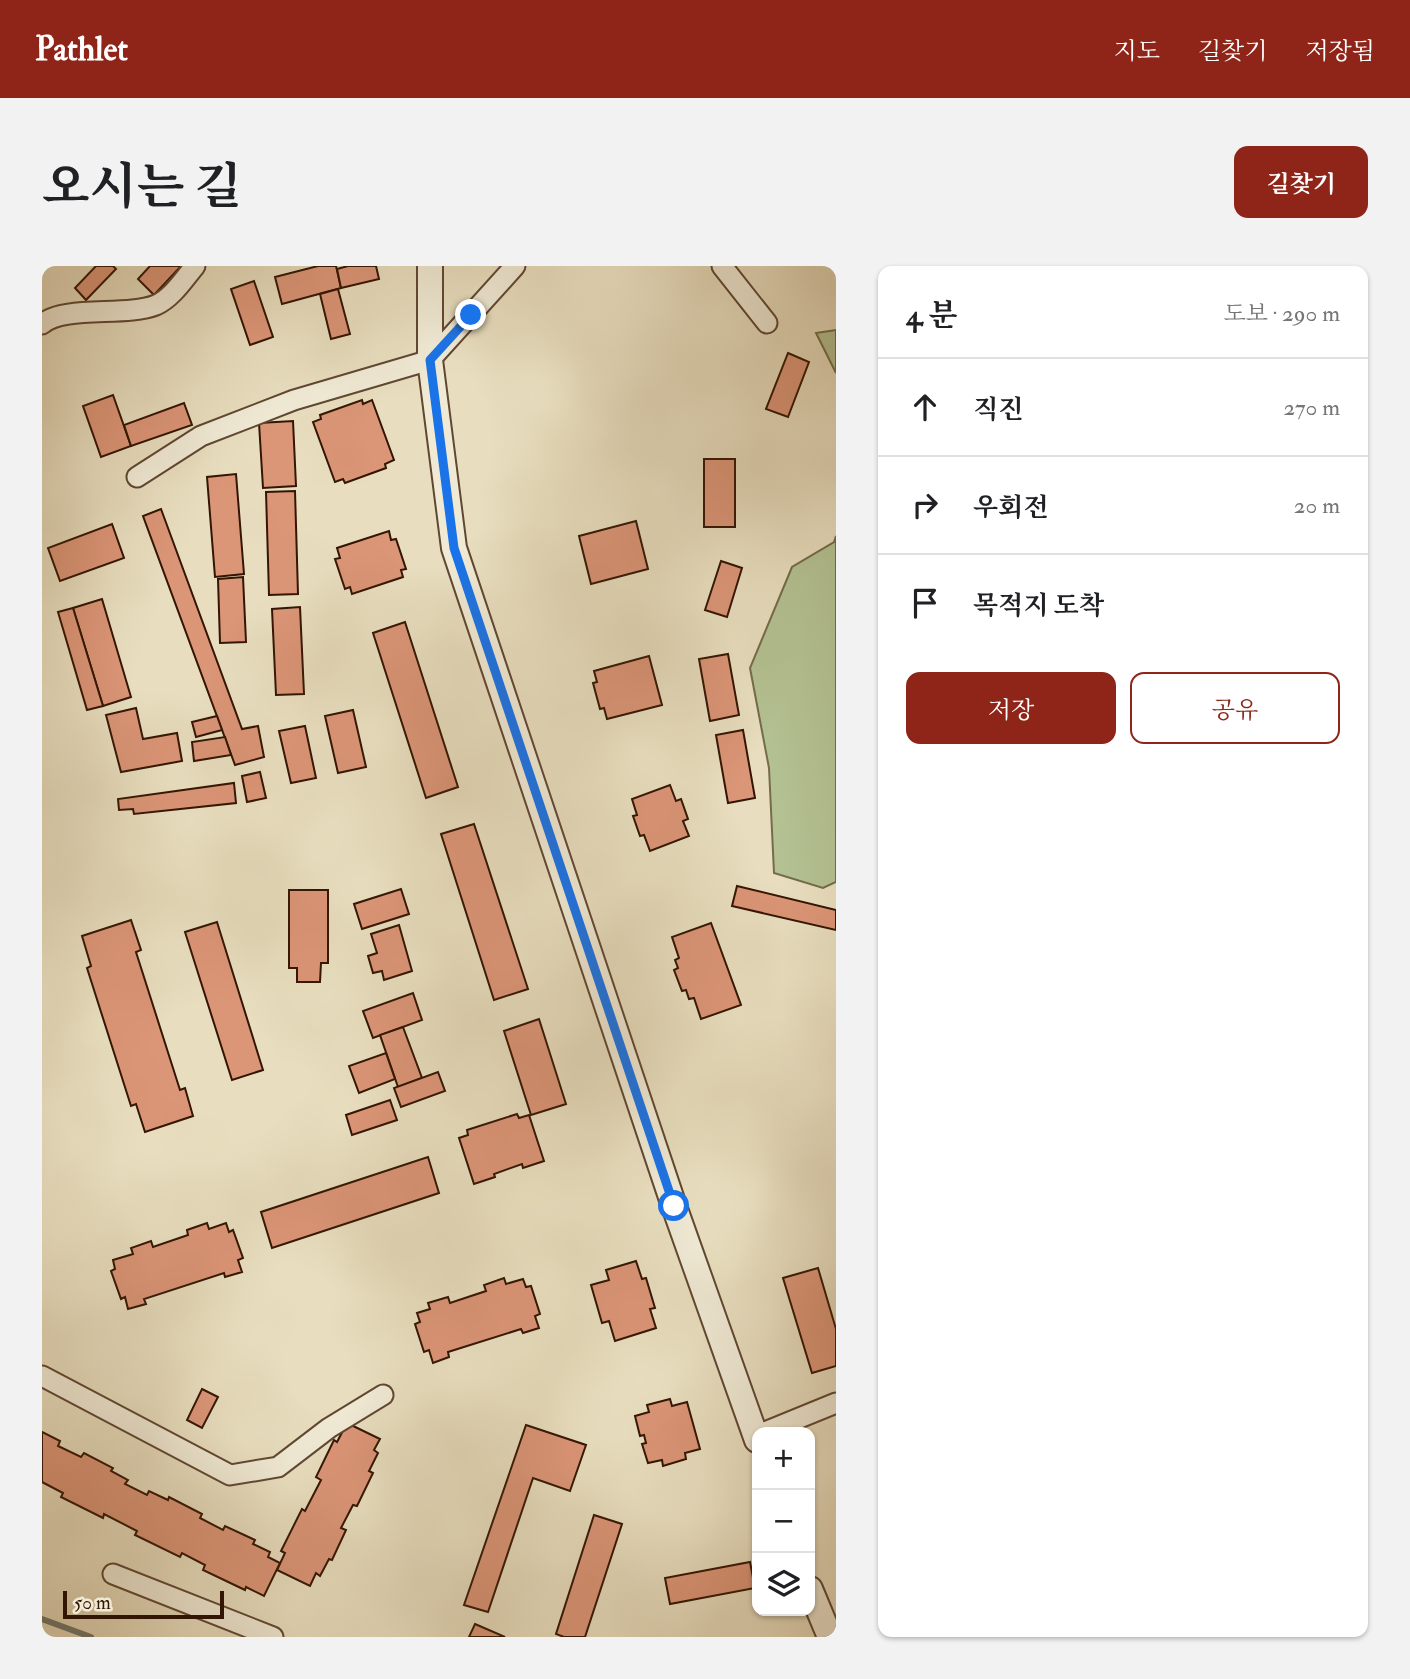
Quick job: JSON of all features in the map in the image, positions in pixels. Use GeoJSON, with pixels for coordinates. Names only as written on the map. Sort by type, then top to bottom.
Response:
{"type":"FeatureCollection","features":[{"type":"Feature","properties":{"kind":"street"},"geometry":{"type":"LineString","coordinates":[[42,324],[47,320],[68,315],[136,310],[157,304],[167,297],[195,266]]}},
{"type":"Feature","properties":{"kind":"street"},"geometry":{"type":"LineString","coordinates":[[430,266],[430,360],[454,548],[674,1206],[756,1427]]}},
{"type":"Feature","properties":{"kind":"street"},"geometry":{"type":"LineString","coordinates":[[137,477],[201,436],[294,400],[430,360],[515,266]]}},
{"type":"Feature","properties":{"kind":"street"},"geometry":{"type":"LineString","coordinates":[[722,266],[767,323]]}},
{"type":"Feature","properties":{"kind":"street"},"geometry":{"type":"LineString","coordinates":[[42,1376],[230,1475],[278,1467],[328,1428],[383,1395]]}},
{"type":"Feature","properties":{"kind":"street"},"geometry":{"type":"LineString","coordinates":[[780,1427],[836,1403]]}},
{"type":"Feature","properties":{"kind":"street"},"geometry":{"type":"LineString","coordinates":[[113,1574],[273,1637]]}},
{"type":"Feature","properties":{"kind":"street"},"geometry":{"type":"LineString","coordinates":[[815,1601],[830,1637]]}},
{"type":"Feature","properties":{"kind":"green space"},"geometry":{"type":"Polygon","coordinates":[[[836,330],[836,373],[816,333],[836,330]]]}},
{"type":"Feature","properties":{"kind":"green space"},"geometry":{"type":"Polygon","coordinates":[[[836,536],[836,882],[823,888],[774,873],[769,768],[750,668],[792,567],[834,542],[836,536]]]}},
{"type":"Feature","properties":{"kind":"building"},"geometry":{"type":"Polygon","coordinates":[[[96,266],[113,266],[116,269],[86,300],[75,288],[96,266]]]}},
{"type":"Feature","properties":{"kind":"building"},"geometry":{"type":"Polygon","coordinates":[[[150,266],[181,266],[154,295],[138,279],[150,266]]]}},
{"type":"Feature","properties":{"kind":"building"},"geometry":{"type":"Polygon","coordinates":[[[318,266],[336,266],[341,288],[282,304],[275,277],[318,266]]]}},
{"type":"Feature","properties":{"kind":"building"},"geometry":{"type":"Polygon","coordinates":[[[348,266],[376,266],[379,279],[341,288],[337,269],[348,266]]]}},
{"type":"Feature","properties":{"kind":"building"},"geometry":{"type":"Polygon","coordinates":[[[254,281],[273,337],[250,345],[231,289],[254,281]]]}},
{"type":"Feature","properties":{"kind":"building"},"geometry":{"type":"Polygon","coordinates":[[[338,289],[350,334],[331,339],[320,294],[338,289]]]}},
{"type":"Feature","properties":{"kind":"building"},"geometry":{"type":"Polygon","coordinates":[[[788,353],[809,362],[788,417],[766,409],[788,353]]]}},
{"type":"Feature","properties":{"kind":"building"},"geometry":{"type":"Polygon","coordinates":[[[113,395],[131,446],[101,457],[83,406],[113,395]]]}},
{"type":"Feature","properties":{"kind":"building"},"geometry":{"type":"Polygon","coordinates":[[[362,400],[363,404],[372,400],[394,460],[385,464],[386,468],[345,483],[343,479],[335,482],[313,422],[321,419],[320,415],[362,400]]]}},
{"type":"Feature","properties":{"kind":"building"},"geometry":{"type":"Polygon","coordinates":[[[184,403],[192,425],[131,446],[124,425],[184,403]]]}},
{"type":"Feature","properties":{"kind":"building"},"geometry":{"type":"Polygon","coordinates":[[[293,421],[296,486],[263,488],[259,423],[293,421]]]}},
{"type":"Feature","properties":{"kind":"building"},"geometry":{"type":"Polygon","coordinates":[[[704,459],[735,459],[735,527],[704,527],[704,459]]]}},
{"type":"Feature","properties":{"kind":"building"},"geometry":{"type":"Polygon","coordinates":[[[236,474],[244,574],[215,577],[207,477],[236,474]]]}},
{"type":"Feature","properties":{"kind":"building"},"geometry":{"type":"Polygon","coordinates":[[[295,491],[298,594],[269,595],[266,492],[295,491]]]}},
{"type":"Feature","properties":{"kind":"building"},"geometry":{"type":"Polygon","coordinates":[[[161,509],[242,729],[258,726],[264,757],[235,765],[143,516],[161,509]]]}},
{"type":"Feature","properties":{"kind":"building"},"geometry":{"type":"Polygon","coordinates":[[[636,521],[648,569],[591,584],[579,536],[636,521]]]}},
{"type":"Feature","properties":{"kind":"building"},"geometry":{"type":"Polygon","coordinates":[[[112,524],[124,558],[60,581],[48,548],[112,524]]]}},
{"type":"Feature","properties":{"kind":"building"},"geometry":{"type":"Polygon","coordinates":[[[389,531],[391,540],[396,539],[406,569],[401,570],[403,577],[352,594],[350,587],[345,589],[335,559],[340,558],[337,548],[389,531]]]}},
{"type":"Feature","properties":{"kind":"building"},"geometry":{"type":"Polygon","coordinates":[[[721,561],[742,568],[727,617],[705,610],[721,561]]]}},
{"type":"Feature","properties":{"kind":"building"},"geometry":{"type":"Polygon","coordinates":[[[243,577],[246,642],[220,643],[218,579],[243,577]]]}},
{"type":"Feature","properties":{"kind":"building"},"geometry":{"type":"Polygon","coordinates":[[[102,599],[131,697],[103,706],[73,608],[102,599]]]}},
{"type":"Feature","properties":{"kind":"building"},"geometry":{"type":"Polygon","coordinates":[[[300,607],[304,694],[276,695],[272,609],[300,607]]]}},
{"type":"Feature","properties":{"kind":"building"},"geometry":{"type":"Polygon","coordinates":[[[73,608],[103,706],[87,710],[58,612],[73,608]]]}},
{"type":"Feature","properties":{"kind":"building"},"geometry":{"type":"Polygon","coordinates":[[[405,622],[458,787],[426,798],[373,633],[405,622]]]}},
{"type":"Feature","properties":{"kind":"building"},"geometry":{"type":"Polygon","coordinates":[[[728,654],[739,715],[710,721],[699,659],[728,654]]]}},
{"type":"Feature","properties":{"kind":"building"},"geometry":{"type":"Polygon","coordinates":[[[649,656],[662,705],[607,719],[604,708],[600,709],[593,683],[597,682],[594,671],[649,656]]]}},
{"type":"Feature","properties":{"kind":"building"},"geometry":{"type":"Polygon","coordinates":[[[136,708],[143,739],[177,733],[182,761],[121,772],[106,715],[136,708]]]}},
{"type":"Feature","properties":{"kind":"building"},"geometry":{"type":"Polygon","coordinates":[[[353,710],[366,767],[338,773],[325,716],[353,710]]]}},
{"type":"Feature","properties":{"kind":"building"},"geometry":{"type":"Polygon","coordinates":[[[217,716],[222,730],[196,737],[192,722],[217,716]]]}},
{"type":"Feature","properties":{"kind":"building"},"geometry":{"type":"Polygon","coordinates":[[[305,726],[316,778],[291,783],[279,731],[305,726]]]}},
{"type":"Feature","properties":{"kind":"building"},"geometry":{"type":"Polygon","coordinates":[[[743,730],[755,798],[728,803],[716,735],[743,730]]]}},
{"type":"Feature","properties":{"kind":"building"},"geometry":{"type":"Polygon","coordinates":[[[225,737],[231,755],[194,761],[192,742],[225,737]]]}},
{"type":"Feature","properties":{"kind":"building"},"geometry":{"type":"Polygon","coordinates":[[[260,772],[266,798],[247,802],[242,776],[260,772]]]}},
{"type":"Feature","properties":{"kind":"building"},"geometry":{"type":"Polygon","coordinates":[[[234,783],[236,803],[134,814],[133,809],[119,810],[118,799],[234,783]]]}},
{"type":"Feature","properties":{"kind":"building"},"geometry":{"type":"Polygon","coordinates":[[[670,785],[676,801],[681,799],[688,819],[683,821],[689,836],[650,851],[644,835],[640,836],[633,816],[637,815],[632,799],[670,785]]]}},
{"type":"Feature","properties":{"kind":"building"},"geometry":{"type":"Polygon","coordinates":[[[474,824],[528,989],[494,1000],[441,834],[474,824]]]}},
{"type":"Feature","properties":{"kind":"building"},"geometry":{"type":"Polygon","coordinates":[[[737,886],[836,910],[836,930],[732,906],[737,886]]]}},
{"type":"Feature","properties":{"kind":"building"},"geometry":{"type":"Polygon","coordinates":[[[401,889],[409,914],[362,929],[354,904],[401,889]]]}},
{"type":"Feature","properties":{"kind":"building"},"geometry":{"type":"Polygon","coordinates":[[[289,890],[328,890],[328,963],[321,963],[320,982],[297,982],[297,968],[289,968],[289,890]]]}},
{"type":"Feature","properties":{"kind":"building"},"geometry":{"type":"Polygon","coordinates":[[[131,920],[141,950],[136,952],[180,1090],[185,1088],[193,1116],[145,1132],[136,1104],[131,1106],[87,968],[91,966],[82,936],[131,920]]]}},
{"type":"Feature","properties":{"kind":"building"},"geometry":{"type":"Polygon","coordinates":[[[217,922],[263,1070],[232,1080],[185,932],[217,922]]]}},
{"type":"Feature","properties":{"kind":"building"},"geometry":{"type":"Polygon","coordinates":[[[711,923],[741,1005],[701,1019],[694,998],[689,999],[686,990],[682,991],[674,970],[678,968],[675,960],[679,958],[672,937],[711,923]]]}},
{"type":"Feature","properties":{"kind":"building"},"geometry":{"type":"Polygon","coordinates":[[[399,925],[412,971],[384,980],[382,971],[373,973],[368,956],[377,953],[371,934],[399,925]]]}},
{"type":"Feature","properties":{"kind":"building"},"geometry":{"type":"Polygon","coordinates":[[[413,993],[422,1020],[373,1038],[363,1011],[413,993]]]}},
{"type":"Feature","properties":{"kind":"building"},"geometry":{"type":"Polygon","coordinates":[[[539,1019],[566,1104],[531,1115],[504,1031],[539,1019]]]}},
{"type":"Feature","properties":{"kind":"building"},"geometry":{"type":"Polygon","coordinates":[[[403,1027],[422,1078],[398,1087],[380,1035],[403,1027]]]}},
{"type":"Feature","properties":{"kind":"building"},"geometry":{"type":"Polygon","coordinates":[[[386,1053],[395,1079],[359,1093],[349,1066],[386,1053]]]}},
{"type":"Feature","properties":{"kind":"building"},"geometry":{"type":"Polygon","coordinates":[[[438,1072],[445,1091],[401,1107],[394,1088],[438,1072]]]}},
{"type":"Feature","properties":{"kind":"building"},"geometry":{"type":"Polygon","coordinates":[[[390,1100],[397,1120],[352,1135],[346,1115],[390,1100]]]}},
{"type":"Feature","properties":{"kind":"building"},"geometry":{"type":"Polygon","coordinates":[[[517,1114],[519,1118],[529,1115],[544,1161],[523,1168],[522,1164],[474,1184],[459,1138],[468,1135],[467,1130],[517,1114]]]}},
{"type":"Feature","properties":{"kind":"building"},"geometry":{"type":"Polygon","coordinates":[[[428,1157],[439,1193],[272,1248],[261,1212],[428,1157]]]}},
{"type":"Feature","properties":{"kind":"building"},"geometry":{"type":"Polygon","coordinates":[[[207,1223],[209,1229],[226,1223],[229,1232],[233,1230],[243,1258],[238,1260],[242,1272],[225,1277],[224,1273],[144,1299],[146,1304],[128,1309],[125,1297],[121,1299],[111,1271],[115,1269],[113,1260],[133,1254],[131,1248],[151,1241],[153,1247],[188,1235],[187,1230],[207,1223]]]}},
{"type":"Feature","properties":{"kind":"building"},"geometry":{"type":"Polygon","coordinates":[[[636,1261],[642,1279],[646,1278],[655,1308],[650,1309],[656,1328],[615,1341],[609,1321],[602,1323],[591,1285],[609,1280],[606,1270],[636,1261]]]}},
{"type":"Feature","properties":{"kind":"building"},"geometry":{"type":"Polygon","coordinates":[[[818,1268],[836,1329],[836,1366],[812,1373],[783,1278],[818,1268]]]}},
{"type":"Feature","properties":{"kind":"building"},"geometry":{"type":"Polygon","coordinates":[[[504,1278],[506,1284],[523,1279],[526,1287],[531,1286],[540,1314],[535,1316],[539,1328],[523,1333],[521,1329],[448,1352],[449,1357],[433,1363],[429,1350],[424,1352],[415,1324],[420,1322],[417,1313],[430,1309],[428,1303],[448,1297],[450,1303],[486,1291],[484,1285],[504,1278]]]}},
{"type":"Feature","properties":{"kind":"building"},"geometry":{"type":"Polygon","coordinates":[[[202,1389],[218,1397],[202,1428],[187,1420],[202,1389]]]}},
{"type":"Feature","properties":{"kind":"building"},"geometry":{"type":"Polygon","coordinates":[[[670,1399],[672,1406],[687,1402],[700,1449],[685,1453],[686,1459],[663,1466],[662,1460],[648,1463],[642,1444],[646,1443],[644,1435],[640,1436],[635,1416],[649,1412],[647,1405],[670,1399]]]}},
{"type":"Feature","properties":{"kind":"building"},"geometry":{"type":"Polygon","coordinates":[[[347,1423],[380,1439],[374,1450],[378,1453],[369,1471],[373,1473],[357,1506],[353,1505],[341,1528],[346,1530],[332,1560],[329,1559],[320,1576],[316,1573],[310,1586],[277,1570],[285,1553],[281,1551],[302,1509],[305,1511],[321,1480],[316,1477],[334,1440],[337,1442],[347,1423]]]}},
{"type":"Feature","properties":{"kind":"building"},"geometry":{"type":"Polygon","coordinates":[[[526,1425],[586,1445],[570,1491],[533,1478],[488,1612],[464,1605],[526,1425]]]}},
{"type":"Feature","properties":{"kind":"building"},"geometry":{"type":"Polygon","coordinates":[[[42,1432],[60,1441],[58,1446],[81,1457],[84,1453],[113,1468],[111,1471],[128,1480],[125,1484],[147,1495],[149,1491],[168,1500],[169,1497],[202,1514],[200,1518],[223,1530],[225,1526],[255,1540],[253,1544],[270,1552],[268,1557],[280,1563],[264,1596],[203,1570],[205,1565],[182,1553],[180,1557],[135,1535],[137,1531],[104,1514],[103,1518],[61,1497],[63,1493],[42,1482],[42,1432]]]}},
{"type":"Feature","properties":{"kind":"building"},"geometry":{"type":"Polygon","coordinates":[[[594,1515],[622,1524],[585,1637],[564,1637],[556,1634],[594,1515]]]}},
{"type":"Feature","properties":{"kind":"building"},"geometry":{"type":"Polygon","coordinates":[[[750,1562],[752,1589],[670,1604],[665,1578],[750,1562]]]}},
{"type":"Feature","properties":{"kind":"building"},"geometry":{"type":"Polygon","coordinates":[[[475,1624],[505,1637],[469,1637],[475,1624]]]}},
{"type":"Feature","properties":{"kind":"waterway"},"geometry":{"type":"LineString","coordinates":[[42,1619],[91,1637]]}},
{"type":"Feature","properties":{"kind":"route"},"geometry":{"type":"LineString","coordinates":[[471,315],[430,360],[454,548],[674,1206]]}}]}
